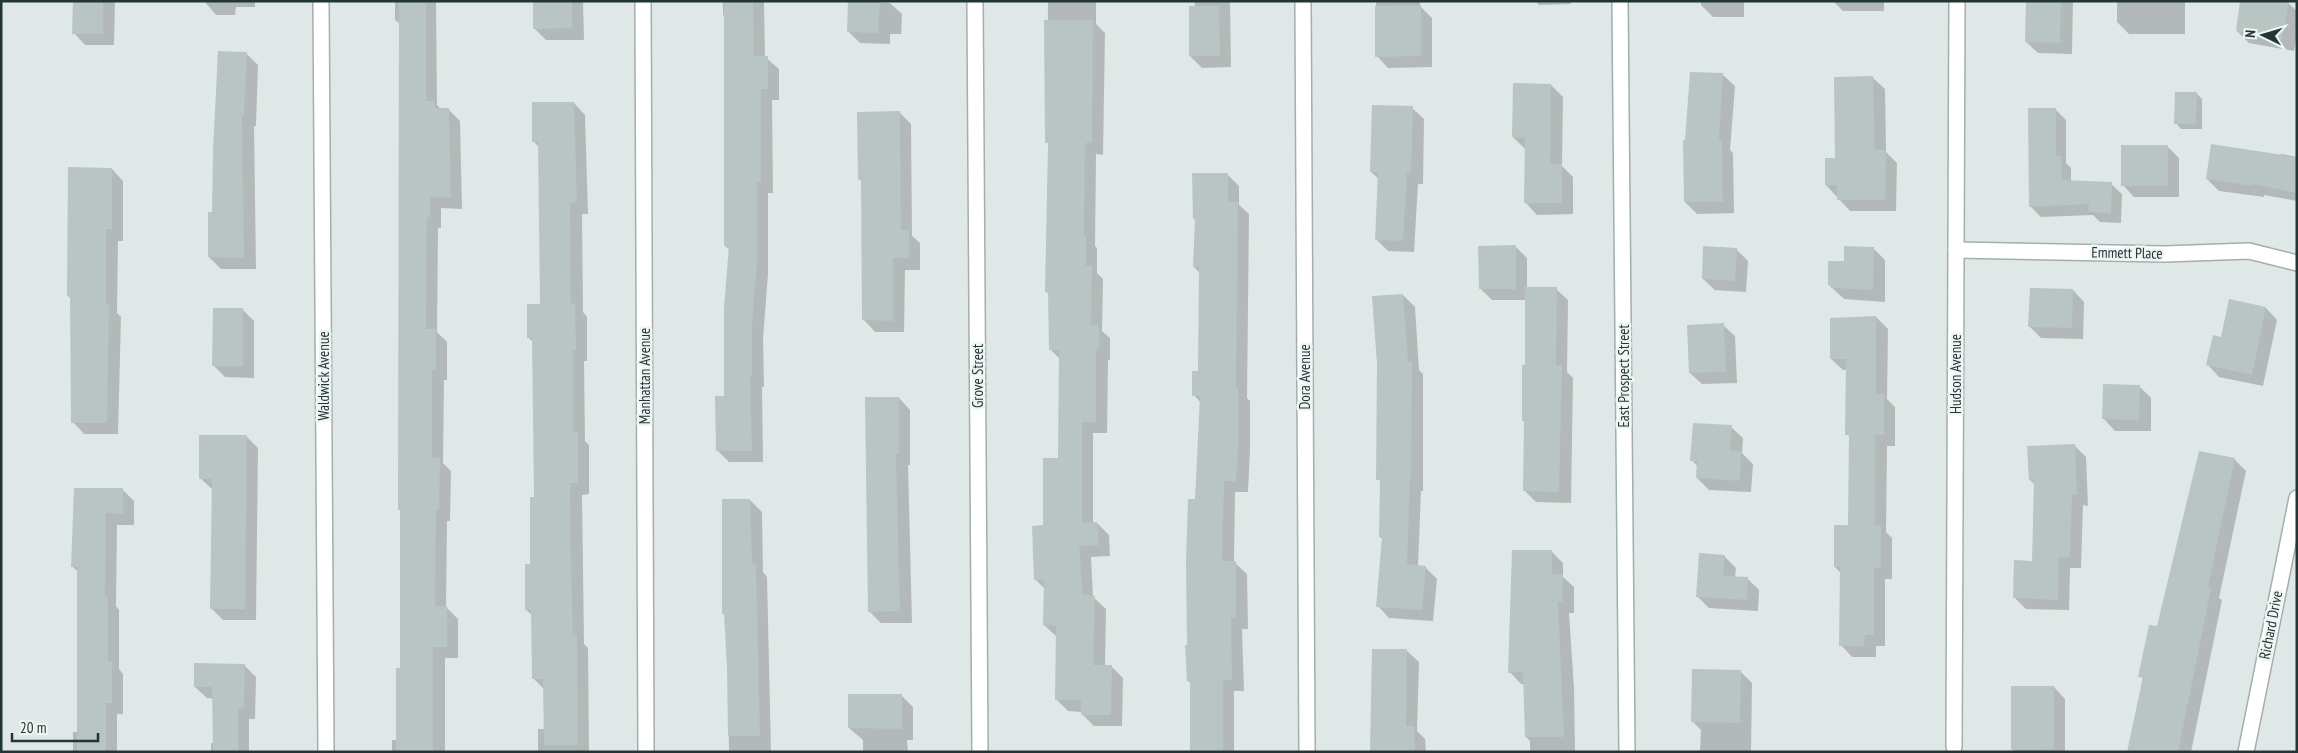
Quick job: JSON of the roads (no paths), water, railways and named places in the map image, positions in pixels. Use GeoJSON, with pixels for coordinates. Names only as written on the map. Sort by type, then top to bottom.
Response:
{"type":"FeatureCollection","features":[{"type":"Feature","properties":{"kind":"street","name":"Waldwick Avenue"},"geometry":{"type":"LineString","coordinates":[[321,1],[326,752]]}},
{"type":"Feature","properties":{"kind":"street","name":"Manhattan Avenue"},"geometry":{"type":"LineString","coordinates":[[643,1],[646,752]]}},
{"type":"Feature","properties":{"kind":"street","name":"Grove Street"},"geometry":{"type":"LineString","coordinates":[[976,1],[980,752]]}},
{"type":"Feature","properties":{"kind":"street","name":"Dora Avenue"},"geometry":{"type":"LineString","coordinates":[[1303,1],[1307,752]]}},
{"type":"Feature","properties":{"kind":"street","name":"East Prospect Street"},"geometry":{"type":"LineString","coordinates":[[1620,1],[1627,752]]}},
{"type":"Feature","properties":{"kind":"street","name":"Hudson Avenue"},"geometry":{"type":"LineString","coordinates":[[1954,747],[1957,1]]}},
{"type":"Feature","properties":{"kind":"street","name":"Emmett Place"},"geometry":{"type":"LineString","coordinates":[[1956,250],[2164,254],[2249,251],[2297,263]]}},
{"type":"Feature","properties":{"kind":"street","name":"Richard Drive"},"geometry":{"type":"LineString","coordinates":[[2246,752],[2297,498]]}}]}
